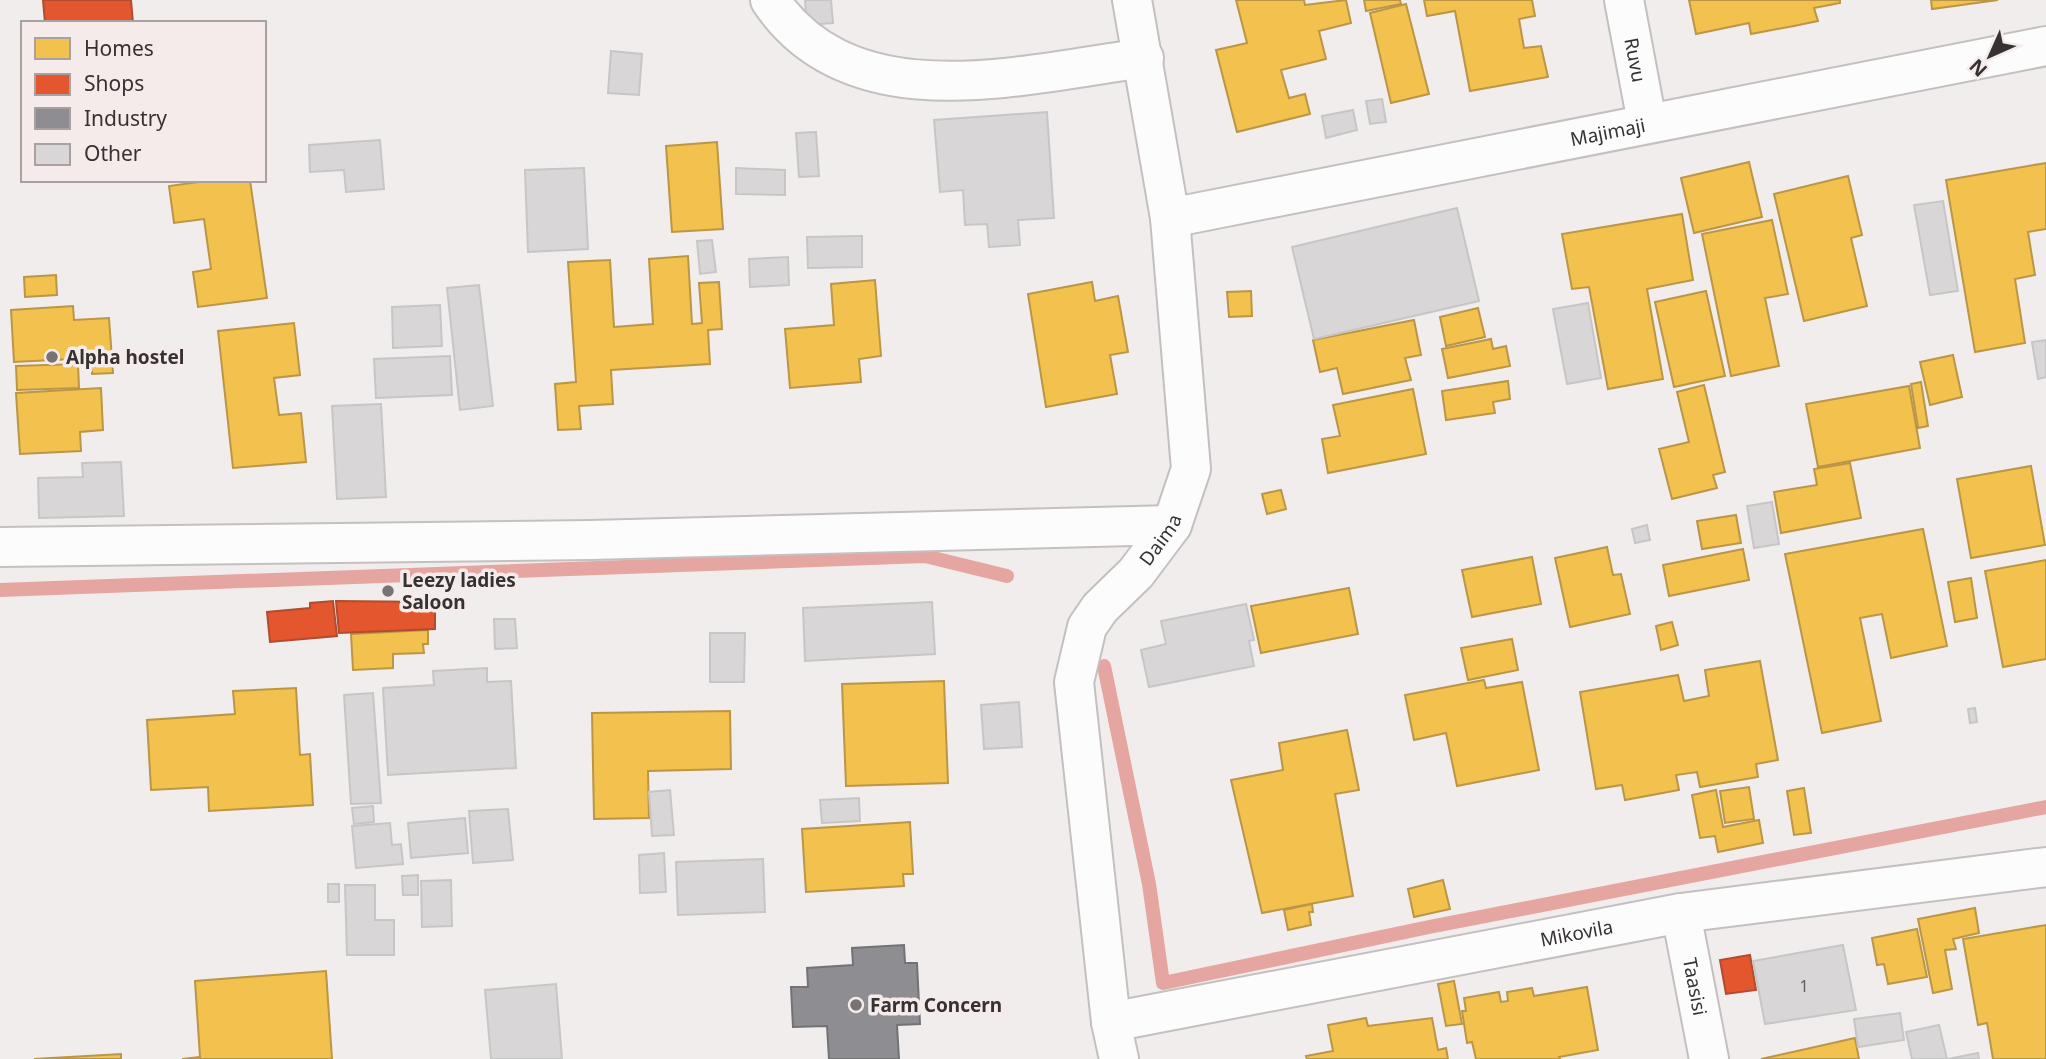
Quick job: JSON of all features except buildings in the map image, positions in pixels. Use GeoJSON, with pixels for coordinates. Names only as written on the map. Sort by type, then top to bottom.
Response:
{"type":"FeatureCollection","features":[{"type":"Feature","properties":{"kind":"street"},"geometry":{"type":"LineString","coordinates":[[771,0],[793,30],[823,50],[884,77],[953,83],[1144,58]]}},
{"type":"Feature","properties":{"kind":"street","name":"Daima"},"geometry":{"type":"LineString","coordinates":[[1119,1059],[1111,1022],[1074,682],[1087,627],[1100,608],[1136,573],[1172,524],[1191,469],[1170,218],[1132,0]]}},
{"type":"Feature","properties":{"kind":"street","name":"Ruvu"},"geometry":{"type":"LineString","coordinates":[[1624,0],[1647,122]]}},
{"type":"Feature","properties":{"kind":"street","name":"Majimaji"},"geometry":{"type":"LineString","coordinates":[[1170,218],[1647,122],[2046,46]]}},
{"type":"Feature","properties":{"kind":"street"},"geometry":{"type":"LineString","coordinates":[[0,547],[604,540],[1172,524]]}},
{"type":"Feature","properties":{"kind":"street","name":"Mikovila"},"geometry":{"type":"LineString","coordinates":[[1111,1022],[1681,913],[2046,867]]}},
{"type":"Feature","properties":{"kind":"street","name":"Taasisi"},"geometry":{"type":"LineString","coordinates":[[1681,913],[1709,1059]]}},
{"type":"Feature","properties":{"kind":"waterway"},"geometry":{"type":"LineString","coordinates":[[0,590],[925,556],[1007,576]]}},
{"type":"Feature","properties":{"kind":"waterway"},"geometry":{"type":"LineString","coordinates":[[1104,666],[1149,884],[1163,983],[1429,927],[2046,807]]}},
{"type":"Feature","properties":{"kind":"place","name":"Alpha hostel"},"geometry":{"type":"Point","coordinates":[52,357]}},
{"type":"Feature","properties":{"kind":"place","name":"Leezy ladies Saloon"},"geometry":{"type":"Point","coordinates":[388,591]}},
{"type":"Feature","properties":{"kind":"place","name":"Farm Concern"},"geometry":{"type":"Point","coordinates":[856,1005]}}]}
